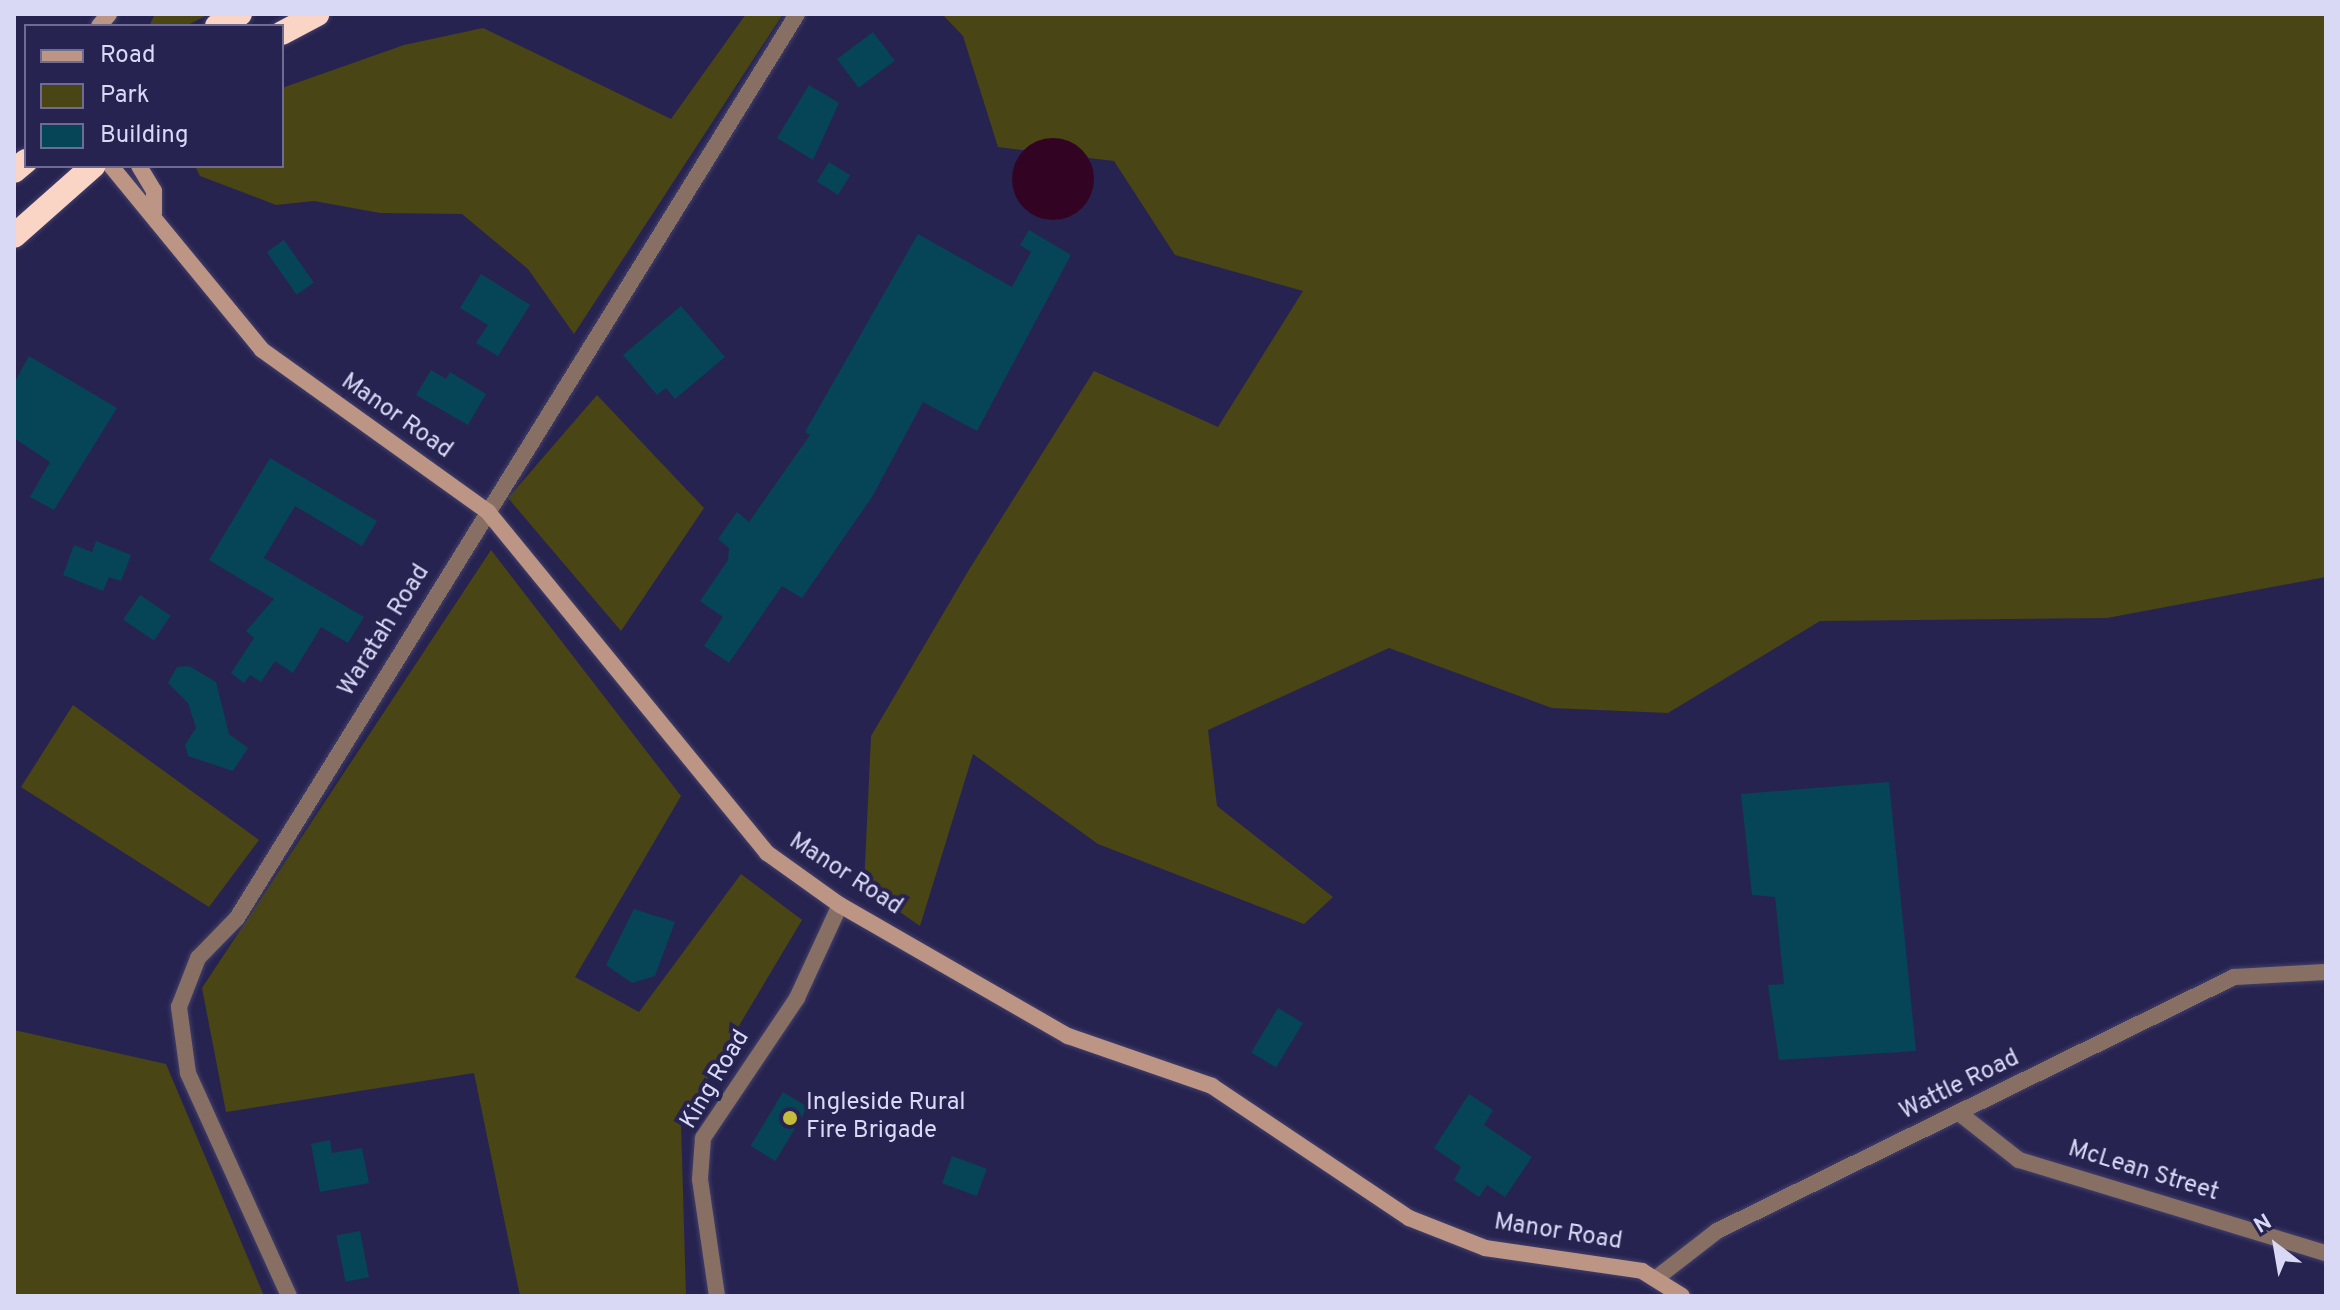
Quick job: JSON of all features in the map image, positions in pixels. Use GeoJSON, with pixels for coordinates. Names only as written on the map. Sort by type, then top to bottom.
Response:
{"type":"FeatureCollection","features":[{"type":"Feature","properties":{"kind":"highway"},"geometry":{"type":"LineString","coordinates":[[221,24],[240,14]]}},
{"type":"Feature","properties":{"kind":"highway"},"geometry":{"type":"LineString","coordinates":[[284,32],[317,14]]}},
{"type":"Feature","properties":{"kind":"highway"},"geometry":{"type":"LineString","coordinates":[[14,236],[91,168]]}},
{"type":"Feature","properties":{"kind":"street","name":"Waratah Road"},"geometry":{"type":"LineString","coordinates":[[289,1296],[188,1073],[179,1007],[198,958],[237,918],[797,14]]}},
{"type":"Feature","properties":{"kind":"street","name":"Manor Road"},"geometry":{"type":"LineString","coordinates":[[112,168],[134,201],[154,213],[209,293],[262,350],[488,512],[767,853],[840,905],[1068,1036],[1212,1086],[1409,1218],[1485,1248],[1659,1276]]}},
{"type":"Feature","properties":{"kind":"street","name":"Manor Road"},"geometry":{"type":"LineString","coordinates":[[140,168],[154,191],[154,213]]}},
{"type":"Feature","properties":{"kind":"street","name":"King Road"},"geometry":{"type":"LineString","coordinates":[[717,1296],[700,1179],[703,1138],[797,998],[840,905]]}},
{"type":"Feature","properties":{"kind":"street","name":"Wattle Road"},"geometry":{"type":"LineString","coordinates":[[1659,1276],[1717,1231],[2234,977],[2326,972]]}},
{"type":"Feature","properties":{"kind":"street","name":"McLean Street"},"geometry":{"type":"LineString","coordinates":[[1959,1113],[2019,1160],[2326,1253]]}},
{"type":"Feature","properties":{"kind":"street"},"geometry":{"type":"LineString","coordinates":[[1659,1276],[1682,1296]]}},
{"type":"Feature","properties":{"kind":"green space"},"geometry":{"type":"Polygon","coordinates":[[[155,14],[209,14],[190,24],[150,24],[155,14]]]}},
{"type":"Feature","properties":{"kind":"green space"},"geometry":{"type":"Polygon","coordinates":[[[746,14],[783,14],[574,334],[528,269],[462,214],[380,213],[314,201],[276,205],[200,176],[196,168],[284,168],[284,87],[404,45],[483,28],[671,119],[746,14]]]}},
{"type":"Feature","properties":{"kind":"green space"},"geometry":{"type":"Polygon","coordinates":[[[942,14],[2326,14],[2326,577],[2107,618],[1820,621],[1668,713],[1552,708],[1389,648],[1208,730],[1217,806],[1333,897],[1304,924],[1098,844],[973,754],[920,926],[864,887],[871,736],[970,568],[1094,371],[1218,427],[1303,291],[1175,255],[1114,161],[998,147],[963,36],[942,14]]]}},
{"type":"Feature","properties":{"kind":"green space"},"geometry":{"type":"Polygon","coordinates":[[[597,395],[704,508],[621,631],[508,498],[597,395]]]}},
{"type":"Feature","properties":{"kind":"green space"},"geometry":{"type":"Polygon","coordinates":[[[491,550],[681,796],[575,977],[639,1012],[741,874],[802,920],[681,1123],[686,1296],[520,1296],[474,1073],[226,1112],[202,988],[491,550]]]}},
{"type":"Feature","properties":{"kind":"green space"},"geometry":{"type":"Polygon","coordinates":[[[73,705],[259,840],[209,907],[21,787],[73,705]]]}},
{"type":"Feature","properties":{"kind":"green space"},"geometry":{"type":"Polygon","coordinates":[[[14,1030],[166,1064],[264,1296],[14,1296],[14,1030]]]}},
{"type":"Feature","properties":{"kind":"shaded area"},"geometry":{"type":"Polygon","coordinates":[[[1053,138],[1069,141],[1082,150],[1091,163],[1094,179],[1091,195],[1082,208],[1069,217],[1053,220],[1037,217],[1024,208],[1015,195],[1012,179],[1015,163],[1024,150],[1037,141],[1053,138]]]}},
{"type":"Feature","properties":{"kind":"building"},"geometry":{"type":"Polygon","coordinates":[[[873,32],[895,61],[859,88],[837,59],[873,32]]]}},
{"type":"Feature","properties":{"kind":"building"},"geometry":{"type":"Polygon","coordinates":[[[809,85],[839,103],[813,160],[777,138],[809,85]]]}},
{"type":"Feature","properties":{"kind":"building"},"geometry":{"type":"Polygon","coordinates":[[[829,162],[850,175],[838,195],[817,182],[829,162]]]}},
{"type":"Feature","properties":{"kind":"building"},"geometry":{"type":"Polygon","coordinates":[[[1029,230],[1071,255],[977,431],[923,402],[872,497],[802,598],[782,586],[729,663],[704,646],[723,617],[700,601],[728,560],[729,548],[718,539],[737,512],[749,522],[810,435],[805,432],[918,234],[1012,287],[1031,252],[1020,245],[1029,230]]]}},
{"type":"Feature","properties":{"kind":"building"},"geometry":{"type":"Polygon","coordinates":[[[284,240],[314,283],[297,295],[267,252],[284,240]]]}},
{"type":"Feature","properties":{"kind":"building"},"geometry":{"type":"Polygon","coordinates":[[[481,274],[530,305],[498,356],[476,343],[488,325],[460,308],[481,274]]]}},
{"type":"Feature","properties":{"kind":"building"},"geometry":{"type":"Polygon","coordinates":[[[681,306],[725,357],[675,399],[666,388],[657,395],[623,355],[681,306]]]}},
{"type":"Feature","properties":{"kind":"building"},"geometry":{"type":"Polygon","coordinates":[[[29,356],[117,408],[54,510],[30,497],[50,462],[14,438],[14,383],[29,356]]]}},
{"type":"Feature","properties":{"kind":"building"},"geometry":{"type":"Polygon","coordinates":[[[431,370],[446,379],[450,372],[486,394],[468,425],[416,395],[431,370]]]}},
{"type":"Feature","properties":{"kind":"building"},"geometry":{"type":"Polygon","coordinates":[[[270,458],[377,521],[362,546],[295,506],[264,558],[364,617],[348,643],[321,627],[293,673],[275,661],[261,682],[250,675],[244,683],[231,673],[254,638],[246,631],[274,599],[209,560],[270,458]]]}},
{"type":"Feature","properties":{"kind":"building"},"geometry":{"type":"Polygon","coordinates":[[[96,541],[131,555],[121,581],[109,577],[103,591],[63,575],[74,545],[92,552],[96,541]]]}},
{"type":"Feature","properties":{"kind":"building"},"geometry":{"type":"Polygon","coordinates":[[[140,595],[171,616],[154,641],[123,620],[140,595]]]}},
{"type":"Feature","properties":{"kind":"building"},"geometry":{"type":"Polygon","coordinates":[[[189,666],[216,682],[229,734],[248,748],[233,771],[188,756],[185,745],[196,728],[188,703],[168,683],[177,667],[189,666]]]}},
{"type":"Feature","properties":{"kind":"building"},"geometry":{"type":"Polygon","coordinates":[[[1889,782],[1916,1051],[1779,1060],[1768,985],[1784,984],[1775,897],[1752,895],[1741,794],[1889,782]]]}},
{"type":"Feature","properties":{"kind":"building"},"geometry":{"type":"Polygon","coordinates":[[[634,909],[675,922],[655,976],[632,983],[606,965],[634,909]]]}},
{"type":"Feature","properties":{"kind":"building"},"geometry":{"type":"Polygon","coordinates":[[[1278,1008],[1303,1023],[1276,1068],[1251,1053],[1278,1008]]]}},
{"type":"Feature","properties":{"kind":"building"},"geometry":{"type":"Polygon","coordinates":[[[783,1092],[808,1107],[775,1161],[751,1146],[783,1092]]]}},
{"type":"Feature","properties":{"kind":"building"},"geometry":{"type":"Polygon","coordinates":[[[1469,1094],[1493,1110],[1484,1125],[1532,1157],[1505,1197],[1487,1185],[1479,1197],[1454,1180],[1461,1167],[1434,1148],[1469,1094]]]}},
{"type":"Feature","properties":{"kind":"building"},"geometry":{"type":"Polygon","coordinates":[[[330,1140],[332,1153],[362,1148],[369,1183],[320,1192],[311,1144],[330,1140]]]}},
{"type":"Feature","properties":{"kind":"building"},"geometry":{"type":"Polygon","coordinates":[[[952,1156],[987,1169],[977,1196],[942,1183],[952,1156]]]}},
{"type":"Feature","properties":{"kind":"building"},"geometry":{"type":"Polygon","coordinates":[[[360,1231],[369,1277],[345,1282],[336,1236],[360,1231]]]}},
{"type":"Feature","properties":{"kind":"place","name":"Ingleside Rural Fire Brigade"},"geometry":{"type":"Point","coordinates":[790,1118]}}]}
